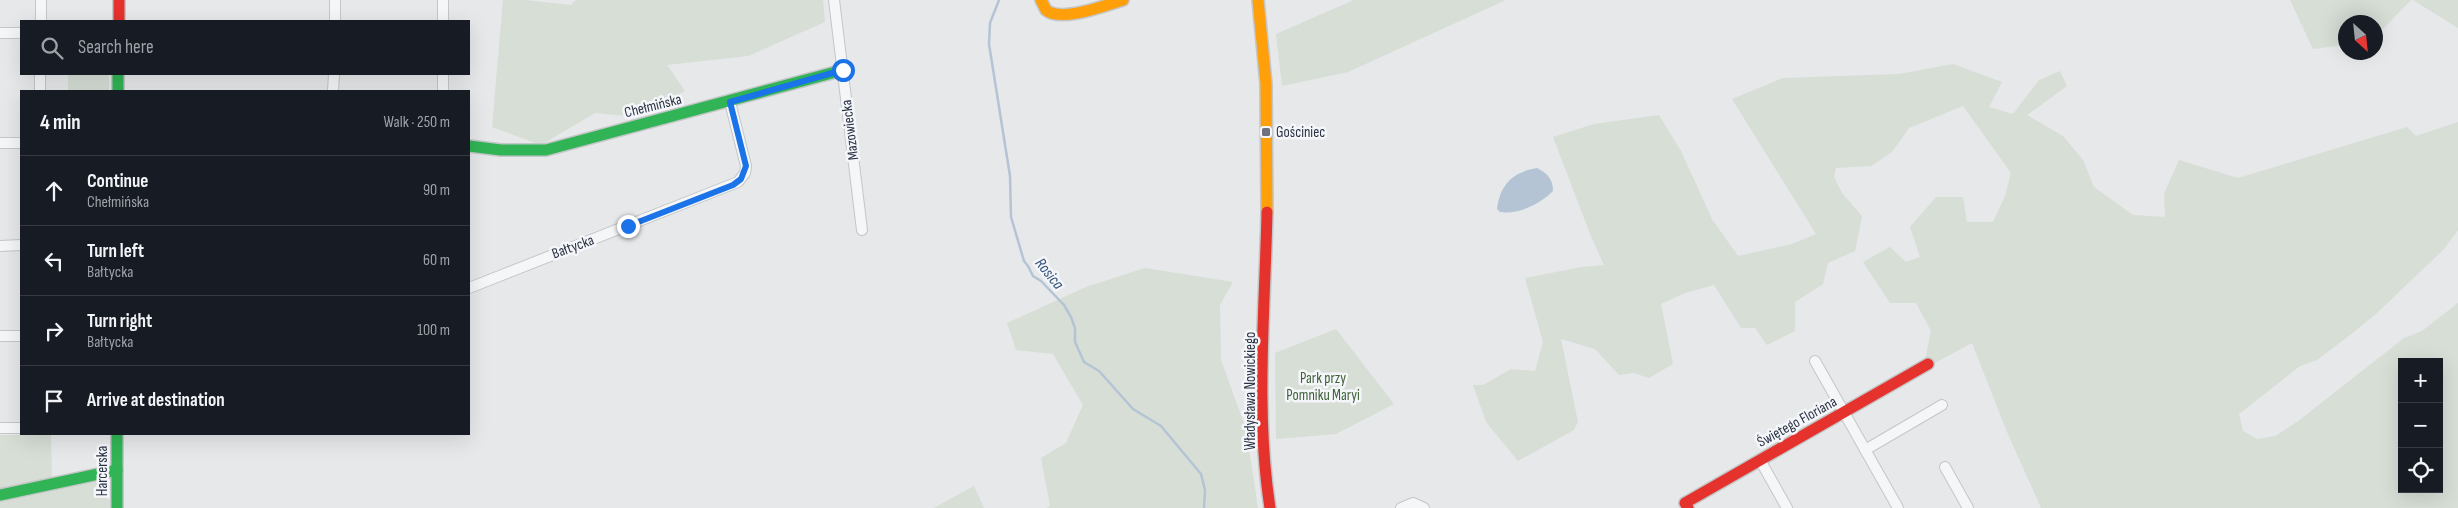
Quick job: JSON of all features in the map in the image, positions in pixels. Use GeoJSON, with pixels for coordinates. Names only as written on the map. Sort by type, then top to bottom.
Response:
{"type":"FeatureCollection","features":[{"type":"Feature","properties":{"kind":"street"},"geometry":{"type":"LineString","coordinates":[[40,20],[41,0]]}},
{"type":"Feature","properties":{"kind":"street"},"geometry":{"type":"LineString","coordinates":[[119,0],[119,20]]}},
{"type":"Feature","properties":{"kind":"street"},"geometry":{"type":"LineString","coordinates":[[335,0],[335,20]]}},
{"type":"Feature","properties":{"kind":"street"},"geometry":{"type":"LineString","coordinates":[[443,0],[443,20]]}},
{"type":"Feature","properties":{"kind":"street","name":"Mazowiecka"},"geometry":{"type":"LineString","coordinates":[[834,0],[862,230]]}},
{"type":"Feature","properties":{"kind":"street"},"geometry":{"type":"LineString","coordinates":[[1041,0],[1044,9],[1050,14],[1064,15],[1123,0]]}},
{"type":"Feature","properties":{"kind":"street","name":"Władysława Nowickiego"},"geometry":{"type":"LineString","coordinates":[[1258,0],[1266,96],[1263,393],[1266,472],[1270,508]]}},
{"type":"Feature","properties":{"kind":"street"},"geometry":{"type":"LineString","coordinates":[[0,33],[20,33]]}},
{"type":"Feature","properties":{"kind":"street","name":"Chełmińska"},"geometry":{"type":"LineString","coordinates":[[470,146],[501,150],[546,150],[730,102],[843,70]]}},
{"type":"Feature","properties":{"kind":"street"},"geometry":{"type":"LineString","coordinates":[[40,75],[40,90]]}},
{"type":"Feature","properties":{"kind":"street"},"geometry":{"type":"LineString","coordinates":[[118,75],[118,90]]}},
{"type":"Feature","properties":{"kind":"street"},"geometry":{"type":"LineString","coordinates":[[333,90],[334,75]]}},
{"type":"Feature","properties":{"kind":"street"},"geometry":{"type":"LineString","coordinates":[[443,75],[443,90]]}},
{"type":"Feature","properties":{"kind":"street","name":"Bałtycka"},"geometry":{"type":"LineString","coordinates":[[470,288],[738,182],[745,173],[746,166],[730,102]]}},
{"type":"Feature","properties":{"kind":"street"},"geometry":{"type":"LineString","coordinates":[[0,143],[20,143]]}},
{"type":"Feature","properties":{"kind":"street"},"geometry":{"type":"LineString","coordinates":[[0,246],[20,245]]}},
{"type":"Feature","properties":{"kind":"street"},"geometry":{"type":"LineString","coordinates":[[0,336],[20,336]]}},
{"type":"Feature","properties":{"kind":"street"},"geometry":{"type":"LineString","coordinates":[[1815,361],[1898,508]]}},
{"type":"Feature","properties":{"kind":"street","name":"Świętego Floriana"},"geometry":{"type":"LineString","coordinates":[[1688,508],[1685,503],[1928,364]]}},
{"type":"Feature","properties":{"kind":"street"},"geometry":{"type":"LineString","coordinates":[[1865,450],[1942,405]]}},
{"type":"Feature","properties":{"kind":"street"},"geometry":{"type":"LineString","coordinates":[[0,428],[20,428]]}},
{"type":"Feature","properties":{"kind":"street","name":"Harcerska"},"geometry":{"type":"LineString","coordinates":[[117,435],[117,508]]}},
{"type":"Feature","properties":{"kind":"street"},"geometry":{"type":"LineString","coordinates":[[1760,460],[1788,508]]}},
{"type":"Feature","properties":{"kind":"street"},"geometry":{"type":"LineString","coordinates":[[1945,467],[1968,508]]}},
{"type":"Feature","properties":{"kind":"street"},"geometry":{"type":"LineString","coordinates":[[0,495],[117,470]]}},
{"type":"Feature","properties":{"kind":"street"},"geometry":{"type":"LineString","coordinates":[[1401,508],[1413,503],[1424,508]]}},
{"type":"Feature","properties":{"kind":"green space"},"geometry":{"type":"Polygon","coordinates":[[[503,0],[525,0],[571,5],[576,0],[823,0],[825,22],[748,56],[667,65],[685,91],[639,117],[595,113],[541,145],[492,127],[503,0]]]}},
{"type":"Feature","properties":{"kind":"green space"},"geometry":{"type":"Polygon","coordinates":[[[1354,0],[1506,0],[1348,72],[1282,86],[1276,34],[1354,0]]]}},
{"type":"Feature","properties":{"kind":"green space"},"geometry":{"type":"Polygon","coordinates":[[[2290,0],[2411,0],[2383,29],[2383,15],[2338,15],[2338,46],[2313,49],[2290,0]]]}},
{"type":"Feature","properties":{"kind":"green space"},"geometry":{"type":"Polygon","coordinates":[[[2413,0],[2458,0],[2458,28],[2413,0]]]}},
{"type":"Feature","properties":{"kind":"green space"},"geometry":{"type":"Polygon","coordinates":[[[1953,64],[2002,82],[1989,107],[2013,114],[2039,80],[2060,71],[2067,86],[2027,115],[2063,136],[2083,160],[2094,187],[2133,215],[2165,217],[2164,194],[2179,160],[2238,178],[2407,127],[2416,136],[2458,122],[2458,230],[2444,249],[2377,313],[2350,335],[2317,360],[2300,366],[2239,414],[2243,431],[2257,439],[2275,436],[2297,422],[2404,338],[2422,331],[2458,303],[2458,508],[2041,508],[2007,432],[1972,343],[1931,365],[1926,356],[1931,331],[1916,303],[1890,303],[1863,262],[1890,247],[1906,262],[1920,257],[1910,227],[1936,197],[1963,197],[1967,222],[1993,222],[2005,196],[2011,173],[1963,106],[1909,128],[1892,152],[1871,166],[1836,168],[1834,177],[1842,193],[1862,216],[1855,251],[1828,263],[1823,284],[1795,302],[1795,331],[1767,345],[1755,328],[1741,328],[1714,285],[1685,293],[1661,304],[1673,364],[1649,378],[1634,373],[1619,375],[1595,349],[1561,339],[1578,422],[1574,430],[1518,461],[1486,422],[1473,385],[1483,385],[1511,369],[1535,371],[1543,342],[1525,278],[1582,267],[1604,265],[1590,234],[1553,137],[1594,124],[1659,115],[1681,151],[1712,219],[1738,256],[1792,244],[1816,234],[1732,99],[1783,78],[1899,74],[1953,64]]]}},
{"type":"Feature","properties":{"kind":"green space"},"geometry":{"type":"Polygon","coordinates":[[[68,75],[109,75],[109,90],[68,90],[68,75]]]}},
{"type":"Feature","properties":{"kind":"green space"},"geometry":{"type":"Polygon","coordinates":[[[1145,268],[1233,282],[1220,305],[1221,360],[1246,429],[1258,508],[1046,508],[1050,506],[1041,458],[1066,443],[1083,405],[1053,354],[1016,350],[1007,323],[1086,287],[1145,268]]]}},
{"type":"Feature","properties":{"kind":"green space","name":"Park przy Pomniku Maryi"},"geometry":{"type":"Polygon","coordinates":[[[1336,329],[1394,404],[1336,434],[1276,439],[1275,353],[1336,329]]]}},
{"type":"Feature","properties":{"kind":"green space"},"geometry":{"type":"Polygon","coordinates":[[[0,435],[51,435],[52,480],[0,492],[0,435]]]}},
{"type":"Feature","properties":{"kind":"green space"},"geometry":{"type":"Polygon","coordinates":[[[103,479],[103,495],[111,501],[111,508],[0,508],[0,498],[103,479]]]}},
{"type":"Feature","properties":{"kind":"green space"},"geometry":{"type":"Polygon","coordinates":[[[974,486],[984,508],[934,508],[974,486]]]}},
{"type":"Feature","properties":{"kind":"water"},"geometry":{"type":"Polygon","coordinates":[[[1537,168],[1549,177],[1553,191],[1528,208],[1514,212],[1500,212],[1497,209],[1501,193],[1509,181],[1521,173],[1537,168]]]}},
{"type":"Feature","properties":{"kind":"waterway","name":"Rosica"},"geometry":{"type":"LineString","coordinates":[[999,0],[990,23],[989,44],[1010,176],[1011,217],[1024,261],[1033,276],[1041,281],[1064,305],[1075,328],[1075,342],[1084,362],[1099,371],[1133,409],[1161,426],[1201,474],[1205,490],[1204,508]]}},
{"type":"Feature","properties":{"kind":"traffic: fast"},"geometry":{"type":"LineString","coordinates":[[470,146],[501,150],[546,150],[843,70]]}},
{"type":"Feature","properties":{"kind":"traffic: fast"},"geometry":{"type":"LineString","coordinates":[[118,75],[118,90]]}},
{"type":"Feature","properties":{"kind":"traffic: fast"},"geometry":{"type":"LineString","coordinates":[[117,435],[117,508]]}},
{"type":"Feature","properties":{"kind":"traffic: fast"},"geometry":{"type":"LineString","coordinates":[[0,495],[117,470]]}},
{"type":"Feature","properties":{"kind":"traffic: slow"},"geometry":{"type":"LineString","coordinates":[[1041,0],[1046,10],[1053,14],[1062,15],[1084,12],[1123,0]]}},
{"type":"Feature","properties":{"kind":"traffic: slow"},"geometry":{"type":"LineString","coordinates":[[1258,0],[1266,84],[1267,212]]}},
{"type":"Feature","properties":{"kind":"traffic: jam"},"geometry":{"type":"LineString","coordinates":[[119,0],[119,20]]}},
{"type":"Feature","properties":{"kind":"traffic: jam"},"geometry":{"type":"LineString","coordinates":[[1267,212],[1262,398],[1265,471],[1270,508]]}},
{"type":"Feature","properties":{"kind":"traffic: jam"},"geometry":{"type":"LineString","coordinates":[[1688,508],[1685,503],[1928,364]]}},
{"type":"Feature","properties":{"kind":"place","name":"Gościniec"},"geometry":{"type":"Point","coordinates":[1266,132]}},
{"type":"Feature","properties":{"kind":"route"},"geometry":{"type":"LineString","coordinates":[[628,226],[733,185],[741,179],[745,173],[746,166],[730,102],[843,70]]}}]}
